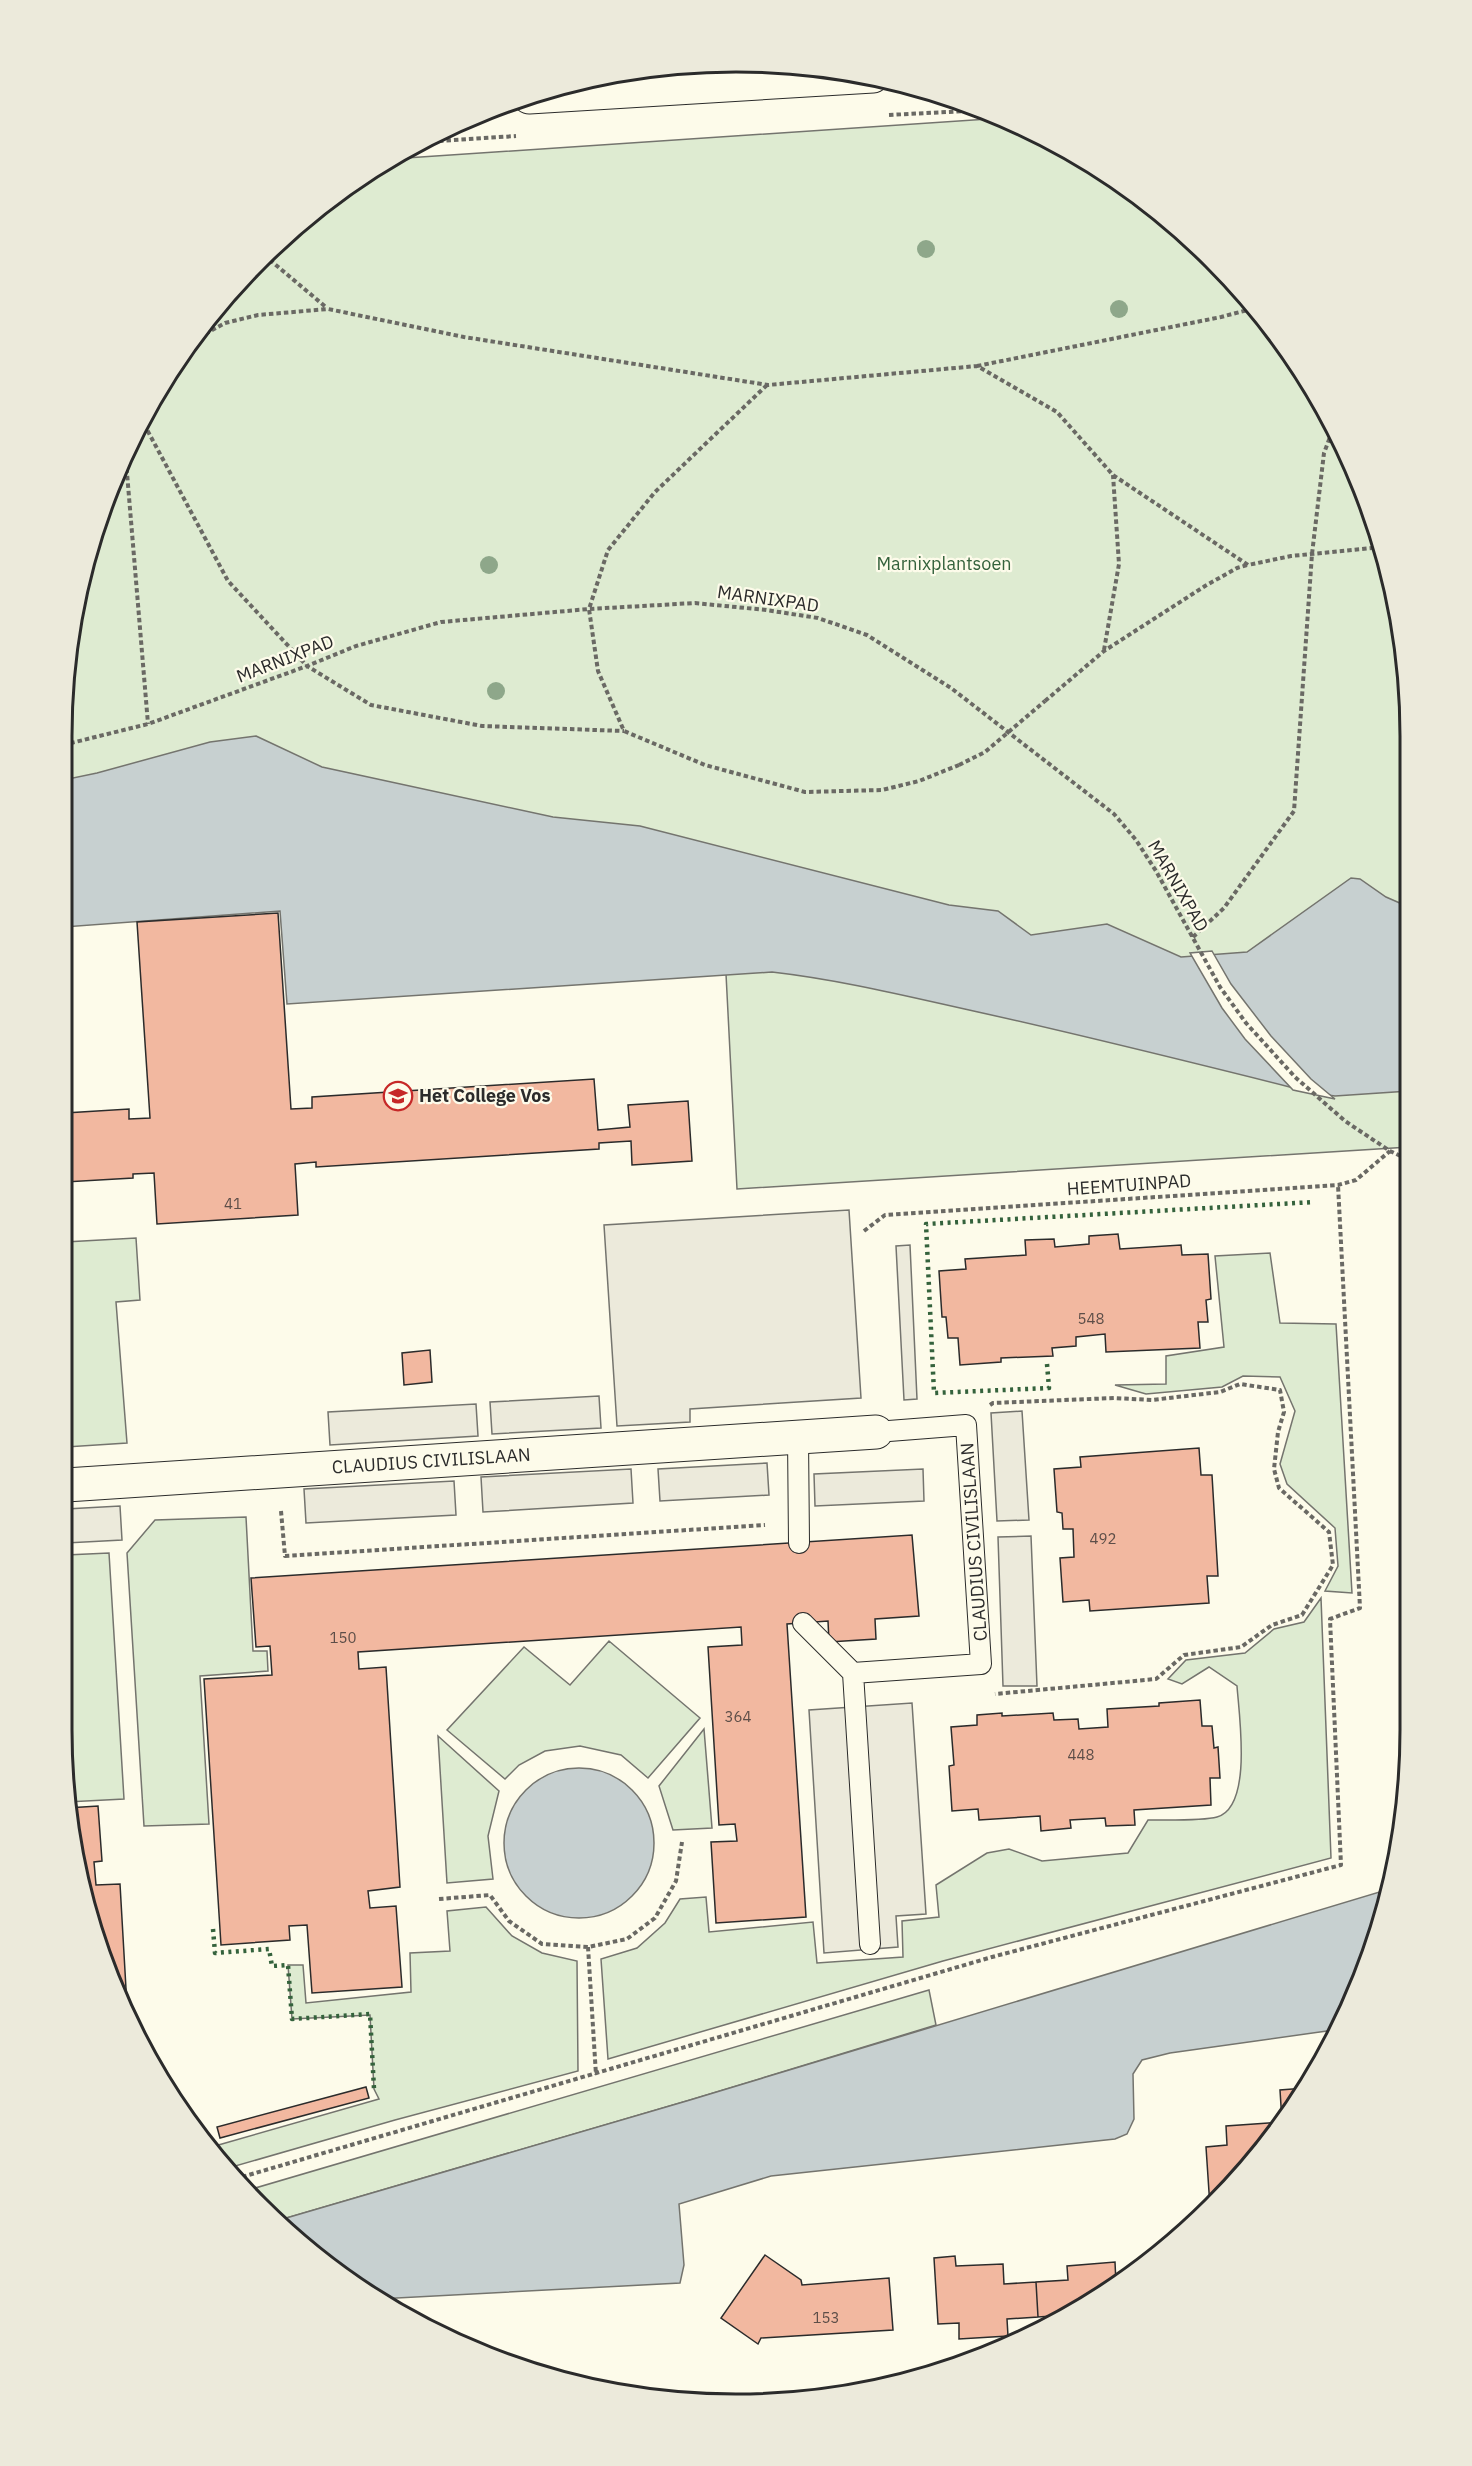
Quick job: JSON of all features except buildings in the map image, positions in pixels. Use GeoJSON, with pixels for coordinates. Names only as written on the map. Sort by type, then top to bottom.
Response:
{"type":"FeatureCollection","features":[{"type":"Feature","properties":{"kind":"street"},"geometry":{"type":"LineString","coordinates":[[565,95],[828,79]]}},
{"type":"Feature","properties":{"kind":"street","name":"CLAUDIUS CIVILISLAAN"},"geometry":{"type":"LineString","coordinates":[[72,1485],[876,1432]]}},
{"type":"Feature","properties":{"kind":"lane","name":"CLAUDIUS CIVILISLAAN"},"geometry":{"type":"LineString","coordinates":[[853,1673],[981,1664],[966,1425],[876,1432]]}},
{"type":"Feature","properties":{"kind":"lane"},"geometry":{"type":"LineString","coordinates":[[798,1437],[799,1543]]}},
{"type":"Feature","properties":{"kind":"lane"},"geometry":{"type":"LineString","coordinates":[[803,1623],[853,1673],[870,1944]]}},
{"type":"Feature","properties":{"kind":"path"},"geometry":{"type":"LineString","coordinates":[[271,261],[328,309]]}},
{"type":"Feature","properties":{"kind":"path"},"geometry":{"type":"LineString","coordinates":[[209,332],[225,323],[258,315],[328,309],[464,337],[768,385],[977,366],[1245,311]]}},
{"type":"Feature","properties":{"kind":"path"},"geometry":{"type":"LineString","coordinates":[[977,366],[1057,412],[1113,475],[1248,565]]}},
{"type":"Feature","properties":{"kind":"path"},"geometry":{"type":"LineString","coordinates":[[624,731],[598,672],[589,609],[608,550],[655,492],[768,385]]}},
{"type":"Feature","properties":{"kind":"path"},"geometry":{"type":"LineString","coordinates":[[147,429],[228,581],[307,666],[371,705],[482,726],[624,731],[705,765],[805,792],[882,790],[919,782],[960,765],[985,752],[1104,651],[1237,568],[1291,556],[1372,548]]}},
{"type":"Feature","properties":{"kind":"path"},"geometry":{"type":"LineString","coordinates":[[1192,937],[1224,908],[1294,811],[1302,728],[1312,554],[1324,453],[1330,438]]}},
{"type":"Feature","properties":{"kind":"path"},"geometry":{"type":"LineString","coordinates":[[127,473],[148,724]]}},
{"type":"Feature","properties":{"kind":"path"},"geometry":{"type":"LineString","coordinates":[[1104,651],[1119,564],[1113,475]]}},
{"type":"Feature","properties":{"kind":"path","name":"MARNIXPAD"},"geometry":{"type":"LineString","coordinates":[[72,743],[148,724],[356,646],[441,622],[589,609],[695,603],[766,609],[818,618],[867,635],[951,688],[1114,814],[1136,840],[1156,871],[1220,987],[1246,1023],[1295,1077],[1344,1120],[1390,1151]]}},
{"type":"Feature","properties":{"kind":"path"},"geometry":{"type":"LineString","coordinates":[[1390,1151],[1400,1156]]}},
{"type":"Feature","properties":{"kind":"path","name":"HEEMTUINPAD"},"geometry":{"type":"LineString","coordinates":[[864,1231],[885,1215],[1338,1185],[1356,1180],[1390,1151]]}},
{"type":"Feature","properties":{"kind":"path"},"geometry":{"type":"LineString","coordinates":[[244,2176],[992,1958],[1341,1865],[1330,1619],[1360,1608],[1338,1185]]}},
{"type":"Feature","properties":{"kind":"path"},"geometry":{"type":"LineString","coordinates":[[966,1425],[993,1403],[1114,1398],[1152,1400],[1220,1392],[1240,1383],[1280,1390],[1284,1412],[1278,1432],[1274,1469],[1279,1488],[1329,1532],[1333,1565],[1302,1615],[1272,1625],[1241,1647],[1184,1655],[1156,1679],[995,1695],[981,1664]]}},
{"type":"Feature","properties":{"kind":"path"},"geometry":{"type":"LineString","coordinates":[[278,1471],[285,1557],[799,1522]]}},
{"type":"Feature","properties":{"kind":"path"},"geometry":{"type":"LineString","coordinates":[[439,1899],[490,1895],[509,1921],[542,1944],[588,1947],[627,1939],[655,1918],[676,1881],[682,1842]]}},
{"type":"Feature","properties":{"kind":"path"},"geometry":{"type":"LineString","coordinates":[[588,1947],[596,2075]]}},
{"type":"Feature","properties":{"kind":"green space","name":"Marnixplantsoen"},"geometry":{"type":"Polygon","coordinates":[[[981,119],[1030,140],[1105,184],[1140,209],[1206,266],[1263,332],[1288,367],[1332,442],[1365,523],[1387,606],[1399,693],[1400,1148],[737,1189],[726,974],[639,827],[72,836],[73,693],[85,606],[107,523],[140,442],[184,367],[209,332],[266,266],[332,209],[410,158],[981,119]]]}},
{"type":"Feature","properties":{"kind":"green space"},"geometry":{"type":"Polygon","coordinates":[[[136,1238],[140,1300],[116,1302],[127,1443],[72,1447],[72,1242],[136,1238]]]}},
{"type":"Feature","properties":{"kind":"green space"},"geometry":{"type":"Polygon","coordinates":[[[1270,1253],[1280,1323],[1336,1324],[1352,1593],[1325,1591],[1338,1566],[1335,1528],[1287,1484],[1280,1464],[1295,1411],[1280,1377],[1243,1376],[1222,1387],[1146,1394],[1115,1385],[1166,1384],[1166,1356],[1224,1347],[1215,1256],[1270,1253]]]}},
{"type":"Feature","properties":{"kind":"green space"},"geometry":{"type":"Polygon","coordinates":[[[246,1517],[253,1651],[267,1651],[268,1671],[200,1676],[209,1824],[144,1826],[127,1553],[155,1520],[246,1517]]]}},
{"type":"Feature","properties":{"kind":"green space"},"geometry":{"type":"Polygon","coordinates":[[[109,1553],[124,1799],[76,1802],[72,1730],[72,1555],[109,1553]]]}},
{"type":"Feature","properties":{"kind":"green space"},"geometry":{"type":"Polygon","coordinates":[[[1321,1598],[1331,1858],[943,1961],[608,2059],[601,1959],[637,1948],[665,1923],[680,1899],[706,1897],[709,1932],[813,1922],[817,1963],[903,1957],[902,1921],[939,1917],[936,1885],[987,1853],[1009,1849],[1042,1861],[1128,1853],[1148,1820],[1211,1818],[1228,1810],[1236,1796],[1240,1779],[1241,1738],[1237,1686],[1209,1667],[1182,1684],[1168,1679],[1186,1660],[1245,1653],[1274,1629],[1304,1622],[1321,1598]]]}},
{"type":"Feature","properties":{"kind":"green space"},"geometry":{"type":"Polygon","coordinates":[[[609,1641],[700,1718],[648,1778],[621,1755],[580,1746],[545,1751],[519,1765],[505,1779],[447,1730],[524,1647],[570,1685],[609,1641]]]}},
{"type":"Feature","properties":{"kind":"green space"},"geometry":{"type":"Polygon","coordinates":[[[704,1729],[712,1828],[673,1830],[659,1786],[704,1729]]]}},
{"type":"Feature","properties":{"kind":"green space"},"geometry":{"type":"Polygon","coordinates":[[[438,1736],[499,1791],[488,1836],[493,1879],[447,1883],[438,1736]]]}},
{"type":"Feature","properties":{"kind":"green space"},"geometry":{"type":"Polygon","coordinates":[[[486,1907],[512,1936],[542,1953],[577,1961],[578,2071],[235,2166],[218,2145],[379,2099],[374,2089],[370,2015],[292,2019],[288,1965],[303,1965],[306,2003],[411,1992],[410,1953],[450,1951],[447,1911],[486,1907]]]}},
{"type":"Feature","properties":{"kind":"green space"},"geometry":{"type":"Polygon","coordinates":[[[929,1990],[936,2025],[690,2100],[286,2218],[255,2188],[929,1990]]]}},
{"type":"Feature","properties":{"kind":"shaded area"},"geometry":{"type":"Polygon","coordinates":[[[256,736],[322,767],[553,817],[640,826],[949,905],[998,911],[1031,935],[1107,924],[1181,957],[1247,952],[1351,878],[1360,879],[1386,897],[1400,903],[1400,1092],[1335,1096],[1314,1093],[1104,1041],[927,1001],[850,984],[772,972],[287,1004],[280,911],[72,926],[72,778],[210,742],[256,736]]]}},
{"type":"Feature","properties":{"kind":"shaded area"},"geometry":{"type":"Polygon","coordinates":[[[849,1210],[861,1398],[690,1409],[690,1422],[617,1426],[604,1225],[849,1210]]]}},
{"type":"Feature","properties":{"kind":"shaded area"},"geometry":{"type":"Polygon","coordinates":[[[910,1245],[917,1399],[904,1400],[896,1246],[910,1245]]]}},
{"type":"Feature","properties":{"kind":"shaded area"},"geometry":{"type":"Polygon","coordinates":[[[599,1396],[601,1428],[492,1434],[490,1402],[599,1396]]]}},
{"type":"Feature","properties":{"kind":"shaded area"},"geometry":{"type":"Polygon","coordinates":[[[476,1404],[478,1436],[330,1445],[328,1412],[476,1404]]]}},
{"type":"Feature","properties":{"kind":"shaded area"},"geometry":{"type":"Polygon","coordinates":[[[1022,1411],[1029,1520],[997,1521],[991,1413],[1022,1411]]]}},
{"type":"Feature","properties":{"kind":"shaded area"},"geometry":{"type":"Polygon","coordinates":[[[767,1463],[769,1495],[660,1501],[658,1469],[767,1463]]]}},
{"type":"Feature","properties":{"kind":"shaded area"},"geometry":{"type":"Polygon","coordinates":[[[631,1469],[633,1503],[483,1512],[481,1477],[631,1469]]]}},
{"type":"Feature","properties":{"kind":"shaded area"},"geometry":{"type":"Polygon","coordinates":[[[923,1469],[924,1501],[815,1506],[814,1474],[923,1469]]]}},
{"type":"Feature","properties":{"kind":"shaded area"},"geometry":{"type":"Polygon","coordinates":[[[454,1481],[456,1515],[306,1523],[304,1489],[454,1481]]]}},
{"type":"Feature","properties":{"kind":"shaded area"},"geometry":{"type":"Polygon","coordinates":[[[120,1506],[122,1540],[72,1543],[72,1509],[120,1506]]]}},
{"type":"Feature","properties":{"kind":"shaded area"},"geometry":{"type":"Polygon","coordinates":[[[1031,1536],[1037,1686],[1003,1686],[998,1537],[1031,1536]]]}},
{"type":"Feature","properties":{"kind":"shaded area"},"geometry":{"type":"Polygon","coordinates":[[[912,1703],[926,1914],[896,1916],[898,1947],[824,1953],[809,1710],[912,1703]]]}},
{"type":"Feature","properties":{"kind":"shaded area"},"geometry":{"type":"Polygon","coordinates":[[[579,1768],[594,1769],[608,1774],[621,1780],[632,1790],[642,1801],[648,1814],[653,1828],[653,1858],[648,1872],[642,1885],[632,1896],[621,1906],[608,1912],[594,1917],[579,1918],[564,1917],[550,1912],[537,1906],[526,1896],[516,1885],[510,1872],[505,1858],[504,1843],[505,1828],[510,1814],[516,1801],[526,1790],[537,1780],[550,1774],[564,1769],[579,1768]]]}},
{"type":"Feature","properties":{"kind":"shaded area"},"geometry":{"type":"Polygon","coordinates":[[[1379,1892],[1365,1943],[1328,2031],[1170,2053],[1142,2060],[1133,2074],[1134,2119],[1127,2134],[1115,2139],[771,2176],[679,2204],[684,2265],[680,2283],[393,2298],[332,2257],[286,2218],[690,2100],[1379,1892]]]}},
{"type":"Feature","properties":{"kind":"pier"},"geometry":{"type":"Polygon","coordinates":[[[1212,951],[1231,984],[1271,1036],[1311,1079],[1335,1099],[1293,1090],[1245,1039],[1222,1008],[1190,953],[1212,951]]]}},
{"type":"Feature","properties":{"kind":"hedge"},"geometry":{"type":"LineString","coordinates":[[1047,1364],[1049,1388],[934,1393],[926,1224],[1314,1202]]}},
{"type":"Feature","properties":{"kind":"hedge"},"geometry":{"type":"LineString","coordinates":[[213,1929],[215,1953],[269,1949],[272,1966],[288,1965],[292,2019],[370,2014],[374,2089]]}},
{"type":"Feature","properties":{"kind":"place","name":"Het College Vos"},"geometry":{"type":"Point","coordinates":[398,1096]}}]}
